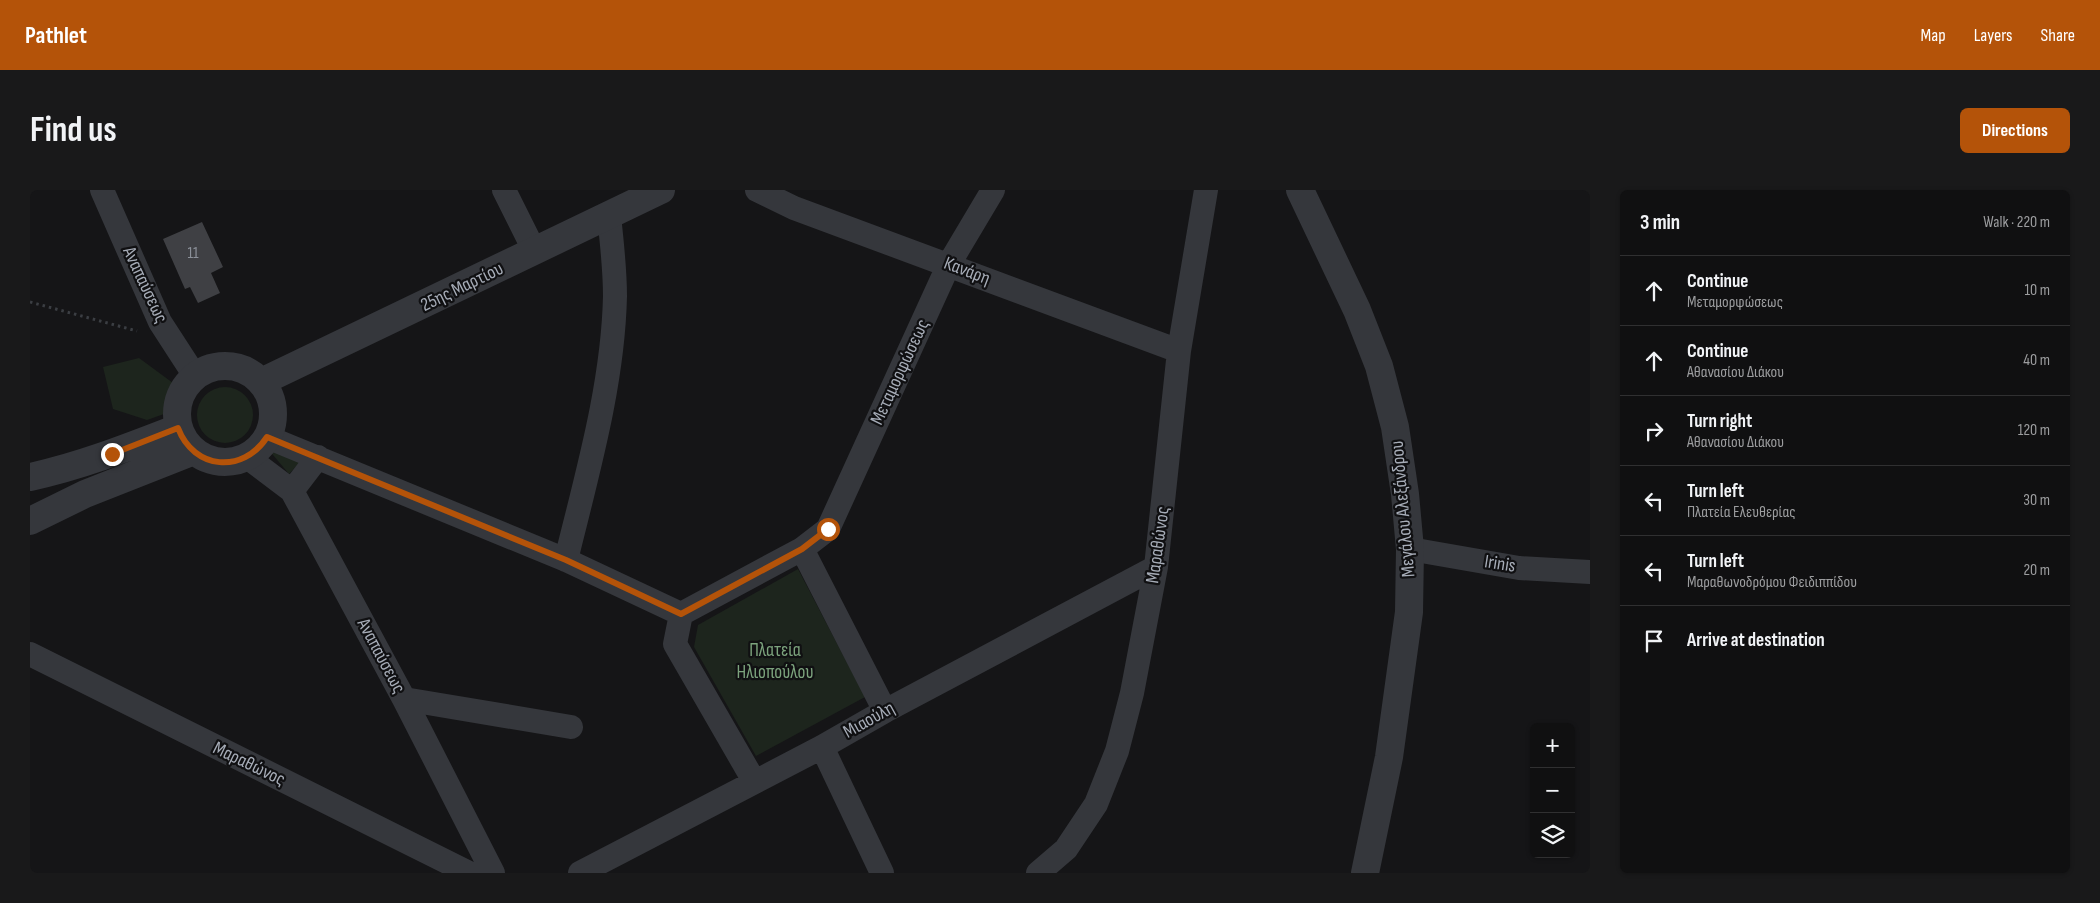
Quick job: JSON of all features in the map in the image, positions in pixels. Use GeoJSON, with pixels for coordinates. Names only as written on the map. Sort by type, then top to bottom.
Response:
{"type":"FeatureCollection","features":[{"type":"Feature","properties":{"kind":"street","name":"Αναπαύσεως"},"geometry":{"type":"LineString","coordinates":[[102,190],[160,322],[195,376]]}},
{"type":"Feature","properties":{"kind":"street"},"geometry":{"type":"LineString","coordinates":[[504,190],[535,252]]}},
{"type":"Feature","properties":{"kind":"street","name":"25ης Μαρτίου"},"geometry":{"type":"LineString","coordinates":[[262,382],[661,190]]}},
{"type":"Feature","properties":{"kind":"street","name":"Κανάρη"},"geometry":{"type":"LineString","coordinates":[[757,190],[794,208],[950,264],[1179,351]]}},
{"type":"Feature","properties":{"kind":"street","name":"Μεταμορφώσεως"},"geometry":{"type":"LineString","coordinates":[[681,614],[802,549],[828,529],[950,264],[993,190]]}},
{"type":"Feature","properties":{"kind":"street","name":"Μαραθώνος"},"geometry":{"type":"LineString","coordinates":[[1038,873],[1066,849],[1096,804],[1110,769],[1132,693],[1156,566],[1179,351],[1206,190]]}},
{"type":"Feature","properties":{"kind":"street","name":"Μεγάλου Αλεξάνδρου"},"geometry":{"type":"LineString","coordinates":[[1300,190],[1357,310],[1380,366],[1395,426],[1410,549],[1409,612],[1391,748],[1365,873]]}},
{"type":"Feature","properties":{"kind":"street"},"geometry":{"type":"LineString","coordinates":[[566,560],[588,467],[610,360],[615,296],[614,253],[608,216]]}},
{"type":"Feature","properties":{"kind":"street"},"geometry":{"type":"LineString","coordinates":[[217,366],[230,366],[252,374],[262,382],[269,395],[273,409],[272,424],[262,445],[247,457],[229,462],[220,462],[202,457],[182,437],[178,428],[177,405],[186,384],[195,376],[217,366]]}},
{"type":"Feature","properties":{"kind":"street"},"geometry":{"type":"LineString","coordinates":[[30,477],[61,470],[112,454],[178,428]]}},
{"type":"Feature","properties":{"kind":"street"},"geometry":{"type":"LineString","coordinates":[[267,437],[566,560],[681,614],[676,644],[754,781]]}},
{"type":"Feature","properties":{"kind":"street"},"geometry":{"type":"LineString","coordinates":[[30,522],[85,494],[194,451]]}},
{"type":"Feature","properties":{"kind":"street","name":"Αναπαύσεως"},"geometry":{"type":"LineString","coordinates":[[247,457],[292,492],[404,699],[493,873]]}},
{"type":"Feature","properties":{"kind":"street"},"geometry":{"type":"LineString","coordinates":[[292,492],[318,457]]}},
{"type":"Feature","properties":{"kind":"street"},"geometry":{"type":"LineString","coordinates":[[802,549],[885,711]]}},
{"type":"Feature","properties":{"kind":"street","name":"Irinis"},"geometry":{"type":"LineString","coordinates":[[1410,549],[1519,568],[1590,572]]}},
{"type":"Feature","properties":{"kind":"street","name":"Μιαούλη"},"geometry":{"type":"LineString","coordinates":[[580,873],[822,747],[885,711],[1156,566]]}},
{"type":"Feature","properties":{"kind":"street","name":"Μαραθώνος"},"geometry":{"type":"LineString","coordinates":[[30,654],[468,873]]}},
{"type":"Feature","properties":{"kind":"street"},"geometry":{"type":"LineString","coordinates":[[404,699],[571,727]]}},
{"type":"Feature","properties":{"kind":"street"},"geometry":{"type":"LineString","coordinates":[[822,747],[882,873]]}},
{"type":"Feature","properties":{"kind":"path"},"geometry":{"type":"LineString","coordinates":[[30,302],[172,340]]}},
{"type":"Feature","properties":{"kind":"green space"},"geometry":{"type":"Polygon","coordinates":[[[139,358],[173,383],[164,414],[147,420],[113,409],[103,367],[139,358]]]}},
{"type":"Feature","properties":{"kind":"green space"},"geometry":{"type":"Polygon","coordinates":[[[220,387],[230,387],[245,395],[251,404],[253,415],[251,426],[245,435],[230,443],[220,443],[209,438],[202,431],[197,420],[197,410],[202,399],[209,392],[220,387]]]}},
{"type":"Feature","properties":{"kind":"green space"},"geometry":{"type":"Polygon","coordinates":[[[268,449],[300,462],[289,474],[268,449]]]}},
{"type":"Feature","properties":{"kind":"green space","name":"Πλατεία Ηλιοπούλου"},"geometry":{"type":"Polygon","coordinates":[[[798,569],[865,697],[756,756],[694,647],[698,625],[798,569]]]}},
{"type":"Feature","properties":{"kind":"building"},"geometry":{"type":"Polygon","coordinates":[[[202,222],[223,267],[211,273],[220,293],[198,303],[190,287],[185,289],[163,239],[202,222]]]}},
{"type":"Feature","properties":{"kind":"route"},"geometry":{"type":"LineString","coordinates":[[112,454],[178,428],[187,445],[202,457],[220,462],[229,462],[247,457],[255,452],[267,437],[566,560],[681,614],[802,549],[828,529]]}}]}
